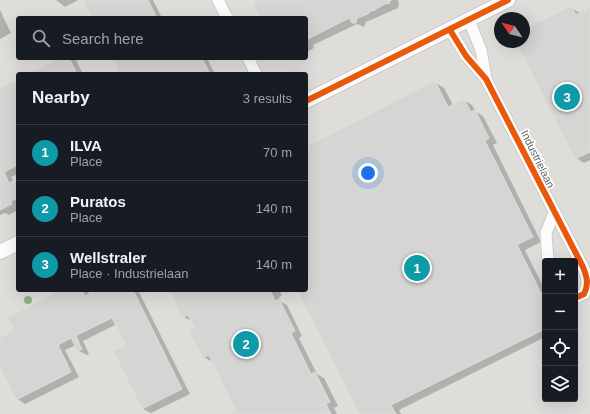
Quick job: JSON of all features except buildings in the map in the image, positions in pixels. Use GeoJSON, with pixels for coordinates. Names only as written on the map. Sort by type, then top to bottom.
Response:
{"type":"FeatureCollection","features":[{"type":"Feature","properties":{"kind":"street"},"geometry":{"type":"LineString","coordinates":[[218,0],[226,16]]}},
{"type":"Feature","properties":{"kind":"street"},"geometry":{"type":"LineString","coordinates":[[308,100],[508,0]]}},
{"type":"Feature","properties":{"kind":"street","name":"Industrielaan"},"geometry":{"type":"LineString","coordinates":[[469,20],[481,50],[486,79]]}},
{"type":"Feature","properties":{"kind":"street","name":"Industrielaan"},"geometry":{"type":"LineString","coordinates":[[450,30],[466,56],[486,79],[587,278],[588,287],[584,294],[578,297]]}},
{"type":"Feature","properties":{"kind":"street"},"geometry":{"type":"LineString","coordinates":[[249,60],[255,72]]}},
{"type":"Feature","properties":{"kind":"street"},"geometry":{"type":"LineString","coordinates":[[548,258],[546,233],[554,213]]}},
{"type":"Feature","properties":{"kind":"street"},"geometry":{"type":"LineString","coordinates":[[0,252],[16,244]]}},
{"type":"Feature","properties":{"kind":"shaded area"},"geometry":{"type":"Polygon","coordinates":[[[0,0],[590,0],[590,414],[0,414],[0,0]]]}},
{"type":"Feature","properties":{"kind":"cycle path"},"geometry":{"type":"LineString","coordinates":[[308,100],[508,0]]}},
{"type":"Feature","properties":{"kind":"cycle path"},"geometry":{"type":"LineString","coordinates":[[450,30],[466,56],[486,79],[583,267],[587,287],[584,294],[578,297]]}},
{"type":"Feature","properties":{"kind":"place","name":"Wellstraler"},"geometry":{"type":"Point","coordinates":[567,97]}},
{"type":"Feature","properties":{"kind":"place","name":"ILVA"},"geometry":{"type":"Point","coordinates":[417,268]}},
{"type":"Feature","properties":{"kind":"place","name":"Puratos"},"geometry":{"type":"Point","coordinates":[246,344]}}]}
